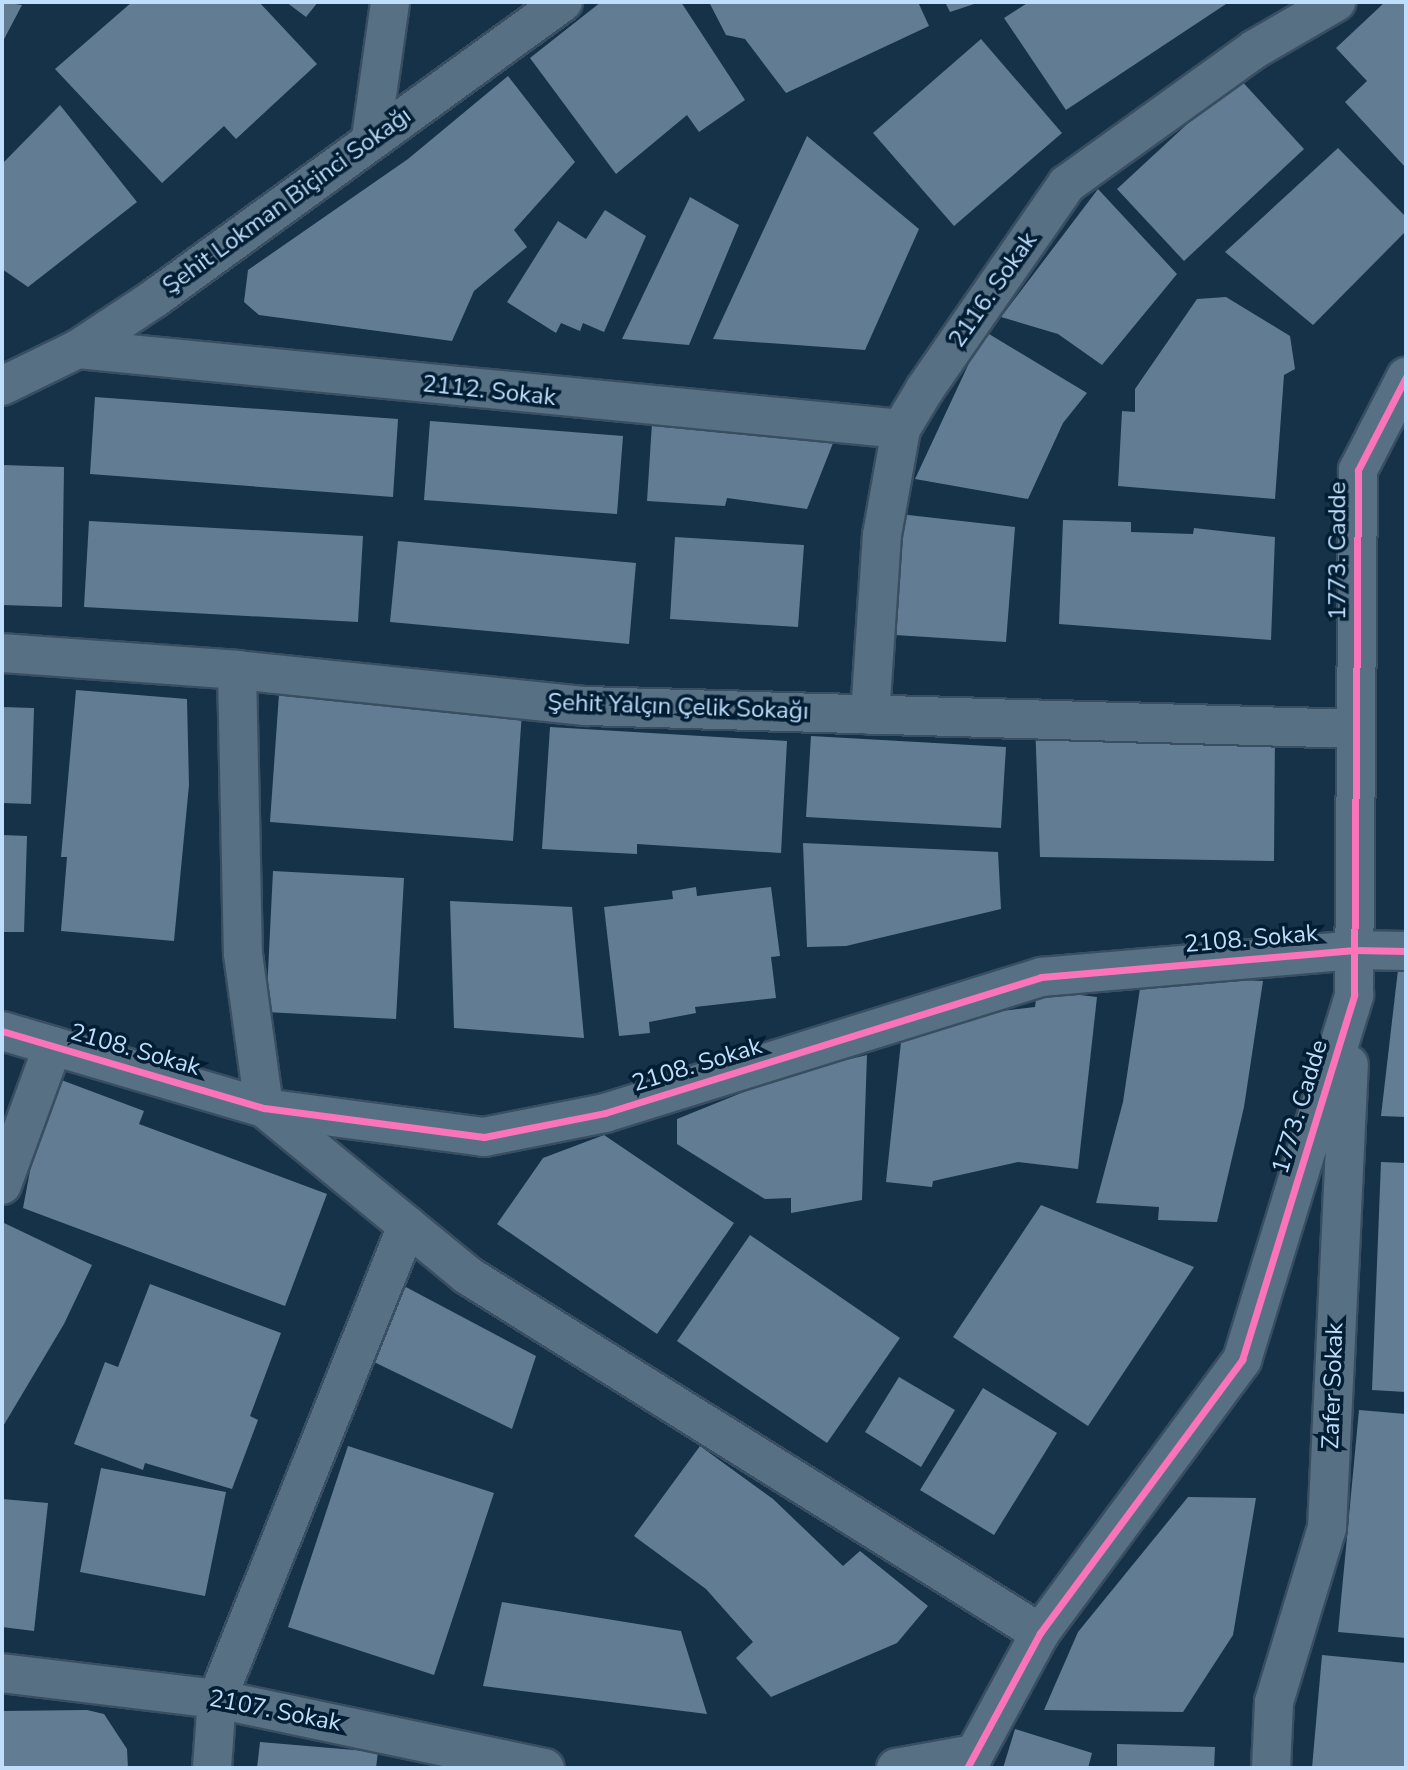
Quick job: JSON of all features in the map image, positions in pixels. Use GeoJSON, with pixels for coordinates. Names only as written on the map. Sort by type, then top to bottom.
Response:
{"type":"FeatureCollection","features":[{"type":"Feature","properties":{"kind":"street"},"geometry":{"type":"LineString","coordinates":[[371,138],[390,2]]}},
{"type":"Feature","properties":{"kind":"street","name":"Şehit Lokman Biçinci Sokağı"},"geometry":{"type":"LineString","coordinates":[[2,386],[78,349],[155,298],[371,138],[563,2]]}},
{"type":"Feature","properties":{"kind":"street","name":"2116. Sokak"},"geometry":{"type":"LineString","coordinates":[[870,715],[883,535],[901,429],[1067,184],[1255,49],[1336,2]]}},
{"type":"Feature","properties":{"kind":"street","name":"2112. Sokak"},"geometry":{"type":"LineString","coordinates":[[78,349],[901,429]]}},
{"type":"Feature","properties":{"kind":"street","name":"1773. Cadde"},"geometry":{"type":"LineString","coordinates":[[970,1761],[1040,1633],[1242,1360],[1354,995],[1358,470],[1406,377]]}},
{"type":"Feature","properties":{"kind":"street","name":"Şehit Yalçın Çelik Sokağı"},"geometry":{"type":"LineString","coordinates":[[2,653],[237,670],[586,706],[1356,729]]}},
{"type":"Feature","properties":{"kind":"street"},"geometry":{"type":"LineString","coordinates":[[237,670],[243,954],[264,1108],[467,1275],[1040,1633]]}},
{"type":"Feature","properties":{"kind":"street","name":"2108. Sokak"},"geometry":{"type":"LineString","coordinates":[[2,1031],[264,1108],[484,1138],[605,1113],[1041,977],[1355,950],[1406,951]]}},
{"type":"Feature","properties":{"kind":"street","name":"Zafer Sokak"},"geometry":{"type":"LineString","coordinates":[[1271,1768],[1274,1702],[1327,1528],[1340,1184],[1354,995]]}},
{"type":"Feature","properties":{"kind":"street"},"geometry":{"type":"LineString","coordinates":[[2,1185],[53,1046]]}},
{"type":"Feature","properties":{"kind":"street"},"geometry":{"type":"LineString","coordinates":[[212,1768],[216,1699],[407,1226]]}},
{"type":"Feature","properties":{"kind":"street","name":"2107. Sokak"},"geometry":{"type":"LineString","coordinates":[[2,1673],[216,1699],[545,1768]]}},
{"type":"Feature","properties":{"kind":"street"},"geometry":{"type":"LineString","coordinates":[[896,1768],[970,1761]]}},
{"type":"Feature","properties":{"kind":"building"},"geometry":{"type":"Polygon","coordinates":[[[2,2],[22,5],[2,43],[2,2]]]}},
{"type":"Feature","properties":{"kind":"building"},"geometry":{"type":"Polygon","coordinates":[[[132,2],[259,2],[317,64],[236,139],[224,126],[162,183],[55,69],[132,2]]]}},
{"type":"Feature","properties":{"kind":"building"},"geometry":{"type":"Polygon","coordinates":[[[286,2],[318,2],[306,17],[286,2]]]}},
{"type":"Feature","properties":{"kind":"building"},"geometry":{"type":"Polygon","coordinates":[[[601,2],[681,2],[745,100],[699,132],[687,115],[616,174],[530,58],[601,2]]]}},
{"type":"Feature","properties":{"kind":"building"},"geometry":{"type":"Polygon","coordinates":[[[709,2],[918,2],[929,26],[786,93],[745,39],[726,35],[709,2]]]}},
{"type":"Feature","properties":{"kind":"building"},"geometry":{"type":"Polygon","coordinates":[[[945,2],[980,2],[950,12],[945,2]]]}},
{"type":"Feature","properties":{"kind":"building"},"geometry":{"type":"Polygon","coordinates":[[[1029,2],[1229,2],[1066,110],[1004,18],[1029,2]]]}},
{"type":"Feature","properties":{"kind":"building"},"geometry":{"type":"Polygon","coordinates":[[[1385,2],[1406,2],[1406,168],[1345,102],[1367,81],[1336,48],[1385,2]]]}},
{"type":"Feature","properties":{"kind":"building"},"geometry":{"type":"Polygon","coordinates":[[[981,39],[1062,133],[954,226],[873,133],[981,39]]]}},
{"type":"Feature","properties":{"kind":"building"},"geometry":{"type":"Polygon","coordinates":[[[508,76],[575,162],[514,230],[527,247],[474,291],[452,341],[259,315],[244,302],[248,270],[408,159],[508,76]]]}},
{"type":"Feature","properties":{"kind":"building"},"geometry":{"type":"Polygon","coordinates":[[[1238,77],[1304,149],[1184,261],[1117,189],[1238,77]]]}},
{"type":"Feature","properties":{"kind":"building"},"geometry":{"type":"Polygon","coordinates":[[[60,105],[137,202],[28,287],[2,269],[2,164],[60,105]]]}},
{"type":"Feature","properties":{"kind":"building"},"geometry":{"type":"Polygon","coordinates":[[[807,136],[919,229],[865,350],[713,339],[807,136]]]}},
{"type":"Feature","properties":{"kind":"building"},"geometry":{"type":"Polygon","coordinates":[[[1338,148],[1406,217],[1406,231],[1313,325],[1225,252],[1338,148]]]}},
{"type":"Feature","properties":{"kind":"building"},"geometry":{"type":"Polygon","coordinates":[[[1098,189],[1177,274],[1102,365],[1058,334],[1001,317],[1098,189]]]}},
{"type":"Feature","properties":{"kind":"building"},"geometry":{"type":"Polygon","coordinates":[[[690,197],[739,225],[689,345],[622,339],[690,197]]]}},
{"type":"Feature","properties":{"kind":"building"},"geometry":{"type":"Polygon","coordinates":[[[605,210],[646,236],[604,332],[583,323],[580,331],[561,323],[556,333],[507,302],[558,221],[586,239],[605,210]]]}},
{"type":"Feature","properties":{"kind":"building"},"geometry":{"type":"Polygon","coordinates":[[[1226,297],[1290,336],[1295,369],[1284,375],[1275,499],[1118,486],[1122,411],[1135,412],[1135,389],[1197,299],[1226,297]]]}},
{"type":"Feature","properties":{"kind":"building"},"geometry":{"type":"Polygon","coordinates":[[[984,331],[1087,393],[1063,423],[1028,499],[915,479],[984,331]]]}},
{"type":"Feature","properties":{"kind":"building"},"geometry":{"type":"Polygon","coordinates":[[[95,397],[398,419],[393,497],[90,474],[95,397]]]}},
{"type":"Feature","properties":{"kind":"building"},"geometry":{"type":"Polygon","coordinates":[[[430,421],[623,436],[617,514],[424,500],[430,421]]]}},
{"type":"Feature","properties":{"kind":"building"},"geometry":{"type":"Polygon","coordinates":[[[652,423],[835,438],[807,509],[727,498],[725,506],[647,501],[652,423]]]}},
{"type":"Feature","properties":{"kind":"building"},"geometry":{"type":"Polygon","coordinates":[[[2,465],[64,467],[62,607],[2,605],[2,465]]]}},
{"type":"Feature","properties":{"kind":"building"},"geometry":{"type":"Polygon","coordinates":[[[899,514],[1015,527],[1006,642],[879,634],[899,514]]]}},
{"type":"Feature","properties":{"kind":"building"},"geometry":{"type":"Polygon","coordinates":[[[1063,520],[1131,522],[1131,532],[1193,534],[1194,528],[1275,537],[1271,640],[1059,624],[1063,520]]]}},
{"type":"Feature","properties":{"kind":"building"},"geometry":{"type":"Polygon","coordinates":[[[89,521],[363,536],[358,622],[84,607],[89,521]]]}},
{"type":"Feature","properties":{"kind":"building"},"geometry":{"type":"Polygon","coordinates":[[[675,537],[804,545],[798,627],[670,619],[675,537]]]}},
{"type":"Feature","properties":{"kind":"building"},"geometry":{"type":"Polygon","coordinates":[[[398,541],[636,563],[629,644],[390,622],[398,541]]]}},
{"type":"Feature","properties":{"kind":"building"},"geometry":{"type":"Polygon","coordinates":[[[76,690],[187,699],[189,785],[174,941],[61,931],[67,857],[61,857],[76,690]]]}},
{"type":"Feature","properties":{"kind":"building"},"geometry":{"type":"Polygon","coordinates":[[[279,694],[522,712],[513,841],[270,822],[279,694]]]}},
{"type":"Feature","properties":{"kind":"building"},"geometry":{"type":"Polygon","coordinates":[[[2,707],[34,708],[31,804],[2,803],[2,707]]]}},
{"type":"Feature","properties":{"kind":"building"},"geometry":{"type":"Polygon","coordinates":[[[1035,722],[1275,730],[1274,861],[1040,857],[1035,722]]]}},
{"type":"Feature","properties":{"kind":"building"},"geometry":{"type":"Polygon","coordinates":[[[550,727],[787,741],[781,853],[637,844],[637,854],[542,849],[550,727]]]}},
{"type":"Feature","properties":{"kind":"building"},"geometry":{"type":"Polygon","coordinates":[[[811,736],[1006,747],[1001,828],[806,817],[811,736]]]}},
{"type":"Feature","properties":{"kind":"building"},"geometry":{"type":"Polygon","coordinates":[[[2,835],[27,836],[24,932],[2,932],[2,835]]]}},
{"type":"Feature","properties":{"kind":"building"},"geometry":{"type":"Polygon","coordinates":[[[803,843],[998,852],[1001,909],[846,946],[807,947],[803,843]]]}},
{"type":"Feature","properties":{"kind":"building"},"geometry":{"type":"Polygon","coordinates":[[[273,871],[404,878],[396,1019],[266,1012],[273,871]]]}},
{"type":"Feature","properties":{"kind":"building"},"geometry":{"type":"Polygon","coordinates":[[[696,887],[697,896],[771,887],[780,956],[771,957],[776,998],[695,1007],[696,1013],[649,1022],[650,1033],[619,1036],[604,907],[673,899],[672,891],[696,887]]]}},
{"type":"Feature","properties":{"kind":"building"},"geometry":{"type":"Polygon","coordinates":[[[450,901],[572,907],[584,1038],[454,1028],[450,901]]]}},
{"type":"Feature","properties":{"kind":"building"},"geometry":{"type":"Polygon","coordinates":[[[1399,961],[1406,961],[1406,1117],[1381,1116],[1399,961]]]}},
{"type":"Feature","properties":{"kind":"building"},"geometry":{"type":"Polygon","coordinates":[[[1142,975],[1263,981],[1244,1107],[1217,1222],[1158,1220],[1159,1207],[1096,1203],[1123,1102],[1142,975]]]}},
{"type":"Feature","properties":{"kind":"building"},"geometry":{"type":"Polygon","coordinates":[[[1037,990],[1097,997],[1078,1169],[1018,1162],[933,1181],[932,1187],[886,1182],[903,1023],[1035,1007],[1037,990]]]}},
{"type":"Feature","properties":{"kind":"building"},"geometry":{"type":"Polygon","coordinates":[[[867,1055],[862,1200],[791,1213],[791,1198],[765,1199],[677,1144],[677,1119],[788,1074],[867,1055]]]}},
{"type":"Feature","properties":{"kind":"building"},"geometry":{"type":"Polygon","coordinates":[[[48,1075],[144,1111],[139,1124],[327,1194],[285,1306],[23,1208],[48,1075]]]}},
{"type":"Feature","properties":{"kind":"building"},"geometry":{"type":"Polygon","coordinates":[[[604,1135],[734,1223],[657,1334],[497,1224],[543,1158],[604,1135]]]}},
{"type":"Feature","properties":{"kind":"building"},"geometry":{"type":"Polygon","coordinates":[[[1381,1162],[1406,1163],[1406,1392],[1372,1390],[1381,1162]]]}},
{"type":"Feature","properties":{"kind":"building"},"geometry":{"type":"Polygon","coordinates":[[[1041,1205],[1194,1267],[1088,1426],[953,1337],[1041,1205]]]}},
{"type":"Feature","properties":{"kind":"building"},"geometry":{"type":"Polygon","coordinates":[[[2,1222],[92,1265],[64,1324],[2,1428],[2,1222]]]}},
{"type":"Feature","properties":{"kind":"building"},"geometry":{"type":"Polygon","coordinates":[[[750,1235],[900,1338],[827,1443],[677,1341],[750,1235]]]}},
{"type":"Feature","properties":{"kind":"building"},"geometry":{"type":"Polygon","coordinates":[[[150,1284],[281,1333],[250,1416],[258,1420],[232,1489],[145,1463],[143,1470],[74,1444],[105,1362],[118,1367],[150,1284]]]}},
{"type":"Feature","properties":{"kind":"building"},"geometry":{"type":"Polygon","coordinates":[[[404,1286],[536,1356],[512,1429],[374,1362],[404,1286]]]}},
{"type":"Feature","properties":{"kind":"building"},"geometry":{"type":"Polygon","coordinates":[[[899,1377],[955,1410],[921,1467],[865,1432],[899,1377]]]}},
{"type":"Feature","properties":{"kind":"building"},"geometry":{"type":"Polygon","coordinates":[[[983,1388],[1057,1433],[994,1535],[920,1490],[983,1388]]]}},
{"type":"Feature","properties":{"kind":"building"},"geometry":{"type":"Polygon","coordinates":[[[1359,1410],[1406,1414],[1406,1638],[1338,1632],[1359,1410]]]}},
{"type":"Feature","properties":{"kind":"building"},"geometry":{"type":"Polygon","coordinates":[[[348,1446],[494,1493],[434,1675],[288,1627],[348,1446]]]}},
{"type":"Feature","properties":{"kind":"building"},"geometry":{"type":"Polygon","coordinates":[[[700,1446],[773,1499],[843,1566],[860,1551],[928,1606],[897,1643],[771,1697],[736,1658],[753,1642],[706,1589],[634,1536],[700,1446]]]}},
{"type":"Feature","properties":{"kind":"building"},"geometry":{"type":"Polygon","coordinates":[[[101,1468],[226,1492],[205,1596],[80,1572],[101,1468]]]}},
{"type":"Feature","properties":{"kind":"building"},"geometry":{"type":"Polygon","coordinates":[[[1188,1497],[1256,1498],[1233,1635],[1183,1712],[1044,1710],[1078,1632],[1188,1497]]]}},
{"type":"Feature","properties":{"kind":"building"},"geometry":{"type":"Polygon","coordinates":[[[2,1499],[48,1503],[34,1631],[2,1627],[2,1499]]]}},
{"type":"Feature","properties":{"kind":"building"},"geometry":{"type":"Polygon","coordinates":[[[502,1602],[681,1631],[707,1714],[483,1686],[502,1602]]]}},
{"type":"Feature","properties":{"kind":"building"},"geometry":{"type":"Polygon","coordinates":[[[1322,1655],[1406,1663],[1406,1768],[1312,1768],[1322,1655]]]}},
{"type":"Feature","properties":{"kind":"building"},"geometry":{"type":"Polygon","coordinates":[[[87,1710],[104,1714],[127,1749],[128,1768],[2,1768],[2,1711],[87,1710]]]}},
{"type":"Feature","properties":{"kind":"building"},"geometry":{"type":"Polygon","coordinates":[[[1015,1729],[1092,1753],[1088,1768],[1003,1768],[1015,1729]]]}},
{"type":"Feature","properties":{"kind":"building"},"geometry":{"type":"Polygon","coordinates":[[[260,1742],[378,1752],[376,1768],[257,1768],[260,1742]]]}},
{"type":"Feature","properties":{"kind":"building"},"geometry":{"type":"Polygon","coordinates":[[[1117,1744],[1215,1747],[1214,1768],[1117,1768],[1117,1744]]]}},
{"type":"Feature","properties":{"kind":"cycle path"},"geometry":{"type":"LineString","coordinates":[[967,1768],[1040,1633],[1242,1360],[1354,995],[1358,470],[1406,377]]}},
{"type":"Feature","properties":{"kind":"cycle path"},"geometry":{"type":"LineString","coordinates":[[2,1031],[264,1108],[484,1137],[605,1113],[1041,977],[1355,950],[1406,951]]}}]}
